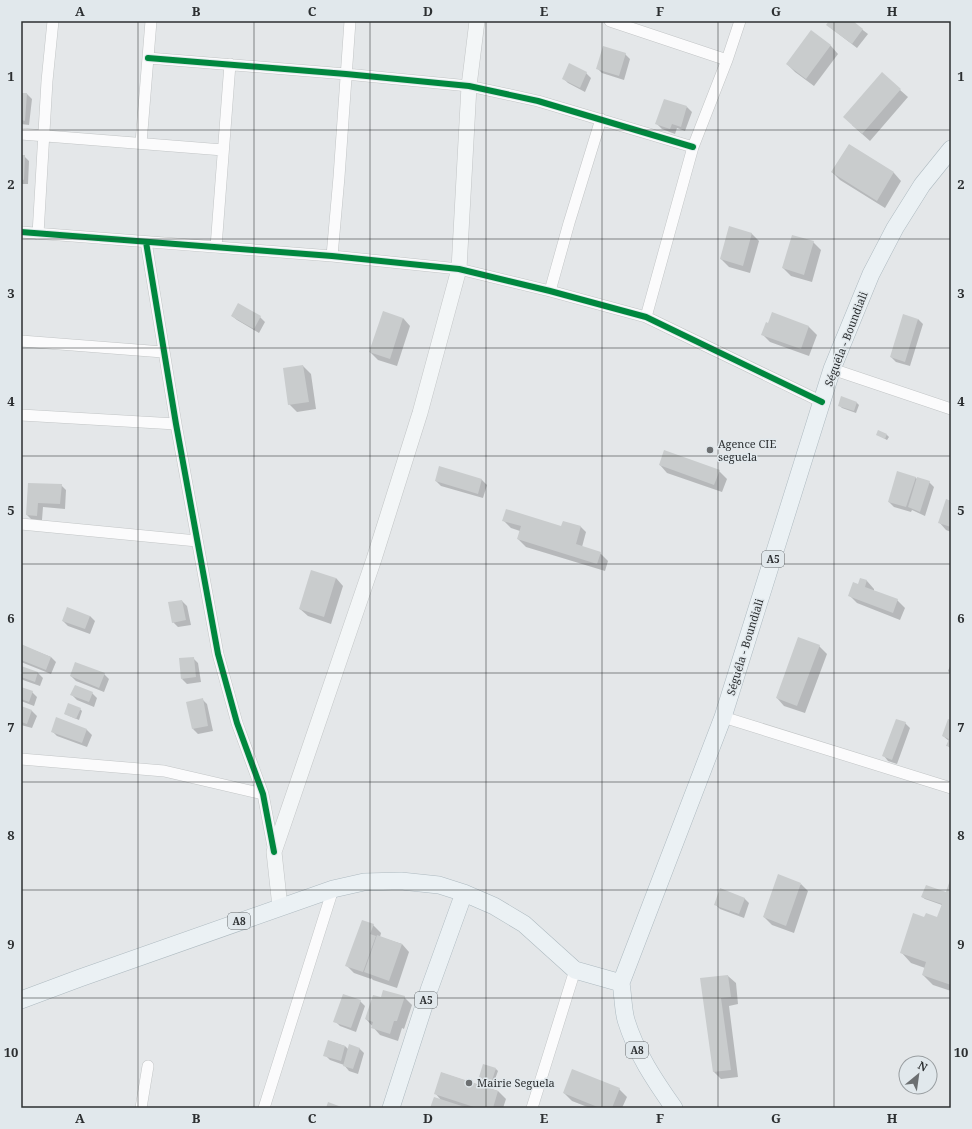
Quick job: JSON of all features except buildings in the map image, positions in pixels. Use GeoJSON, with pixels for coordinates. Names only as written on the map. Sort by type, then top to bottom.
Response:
{"type":"FeatureCollection","features":[{"type":"Feature","properties":{"kind":"main road"},"geometry":{"type":"LineString","coordinates":[[280,907],[274,852],[374,559],[420,413],[459,269],[469,86],[477,21]]}},
{"type":"Feature","properties":{"kind":"main road","name":"Séguéla - Boundiali"},"geometry":{"type":"LineString","coordinates":[[621,983],[723,717],[832,369],[871,274],[895,228],[922,186],[951,149]]}},
{"type":"Feature","properties":{"kind":"main road","name":"A8"},"geometry":{"type":"LineString","coordinates":[[21,1000],[333,889],[364,882],[401,881],[439,885],[464,893]]}},
{"type":"Feature","properties":{"kind":"main road"},"geometry":{"type":"LineString","coordinates":[[464,893],[494,906],[524,924],[575,970],[621,983]]}},
{"type":"Feature","properties":{"kind":"main road","name":"A5"},"geometry":{"type":"LineString","coordinates":[[391,1108],[429,990],[464,893]]}},
{"type":"Feature","properties":{"kind":"main road","name":"A8"},"geometry":{"type":"LineString","coordinates":[[621,983],[626,1019],[636,1047],[656,1082],[674,1108]]}},
{"type":"Feature","properties":{"kind":"street"},"geometry":{"type":"LineString","coordinates":[[38,234],[52,21]]}},
{"type":"Feature","properties":{"kind":"street"},"geometry":{"type":"LineString","coordinates":[[141,143],[151,21]]}},
{"type":"Feature","properties":{"kind":"street"},"geometry":{"type":"LineString","coordinates":[[332,256],[350,21]]}},
{"type":"Feature","properties":{"kind":"street"},"geometry":{"type":"LineString","coordinates":[[610,21],[727,60]]}},
{"type":"Feature","properties":{"kind":"street"},"geometry":{"type":"LineString","coordinates":[[646,317],[693,147],[727,60],[740,21]]}},
{"type":"Feature","properties":{"kind":"street"},"geometry":{"type":"LineString","coordinates":[[148,58],[346,74],[469,86],[538,101],[693,147]]}},
{"type":"Feature","properties":{"kind":"street"},"geometry":{"type":"LineString","coordinates":[[216,247],[230,64]]}},
{"type":"Feature","properties":{"kind":"street"},"geometry":{"type":"LineString","coordinates":[[550,291],[601,119]]}},
{"type":"Feature","properties":{"kind":"street"},"geometry":{"type":"LineString","coordinates":[[21,134],[223,150]]}},
{"type":"Feature","properties":{"kind":"street"},"geometry":{"type":"LineString","coordinates":[[21,232],[332,256],[459,269],[550,291],[646,317],[822,402]]}},
{"type":"Feature","properties":{"kind":"street"},"geometry":{"type":"LineString","coordinates":[[146,242],[176,424],[218,654],[237,722],[262,794],[274,852]]}},
{"type":"Feature","properties":{"kind":"street"},"geometry":{"type":"LineString","coordinates":[[21,341],[164,352]]}},
{"type":"Feature","properties":{"kind":"street"},"geometry":{"type":"LineString","coordinates":[[832,369],[951,410]]}},
{"type":"Feature","properties":{"kind":"street"},"geometry":{"type":"LineString","coordinates":[[21,415],[176,424]]}},
{"type":"Feature","properties":{"kind":"street"},"geometry":{"type":"LineString","coordinates":[[21,524],[197,541]]}},
{"type":"Feature","properties":{"kind":"street"},"geometry":{"type":"LineString","coordinates":[[723,717],[951,788]]}},
{"type":"Feature","properties":{"kind":"street"},"geometry":{"type":"LineString","coordinates":[[21,759],[164,771],[262,794]]}},
{"type":"Feature","properties":{"kind":"street"},"geometry":{"type":"LineString","coordinates":[[264,1108],[333,889]]}},
{"type":"Feature","properties":{"kind":"street"},"geometry":{"type":"LineString","coordinates":[[532,1108],[575,970]]}},
{"type":"Feature","properties":{"kind":"street"},"geometry":{"type":"LineString","coordinates":[[142,1108],[148,1066]]}},
{"type":"Feature","properties":{"kind":"cycle path"},"geometry":{"type":"LineString","coordinates":[[148,58],[346,74],[469,86],[538,101],[693,147]]}},
{"type":"Feature","properties":{"kind":"cycle path"},"geometry":{"type":"LineString","coordinates":[[21,232],[332,256],[459,269],[550,291],[646,317],[822,402]]}},
{"type":"Feature","properties":{"kind":"cycle path"},"geometry":{"type":"LineString","coordinates":[[146,242],[176,424],[218,654],[237,723],[263,794],[274,852]]}},
{"type":"Feature","properties":{"kind":"place","name":"Agence CIE seguela"},"geometry":{"type":"Point","coordinates":[710,450]}},
{"type":"Feature","properties":{"kind":"place","name":"Mairie Seguela"},"geometry":{"type":"Point","coordinates":[469,1083]}}]}
